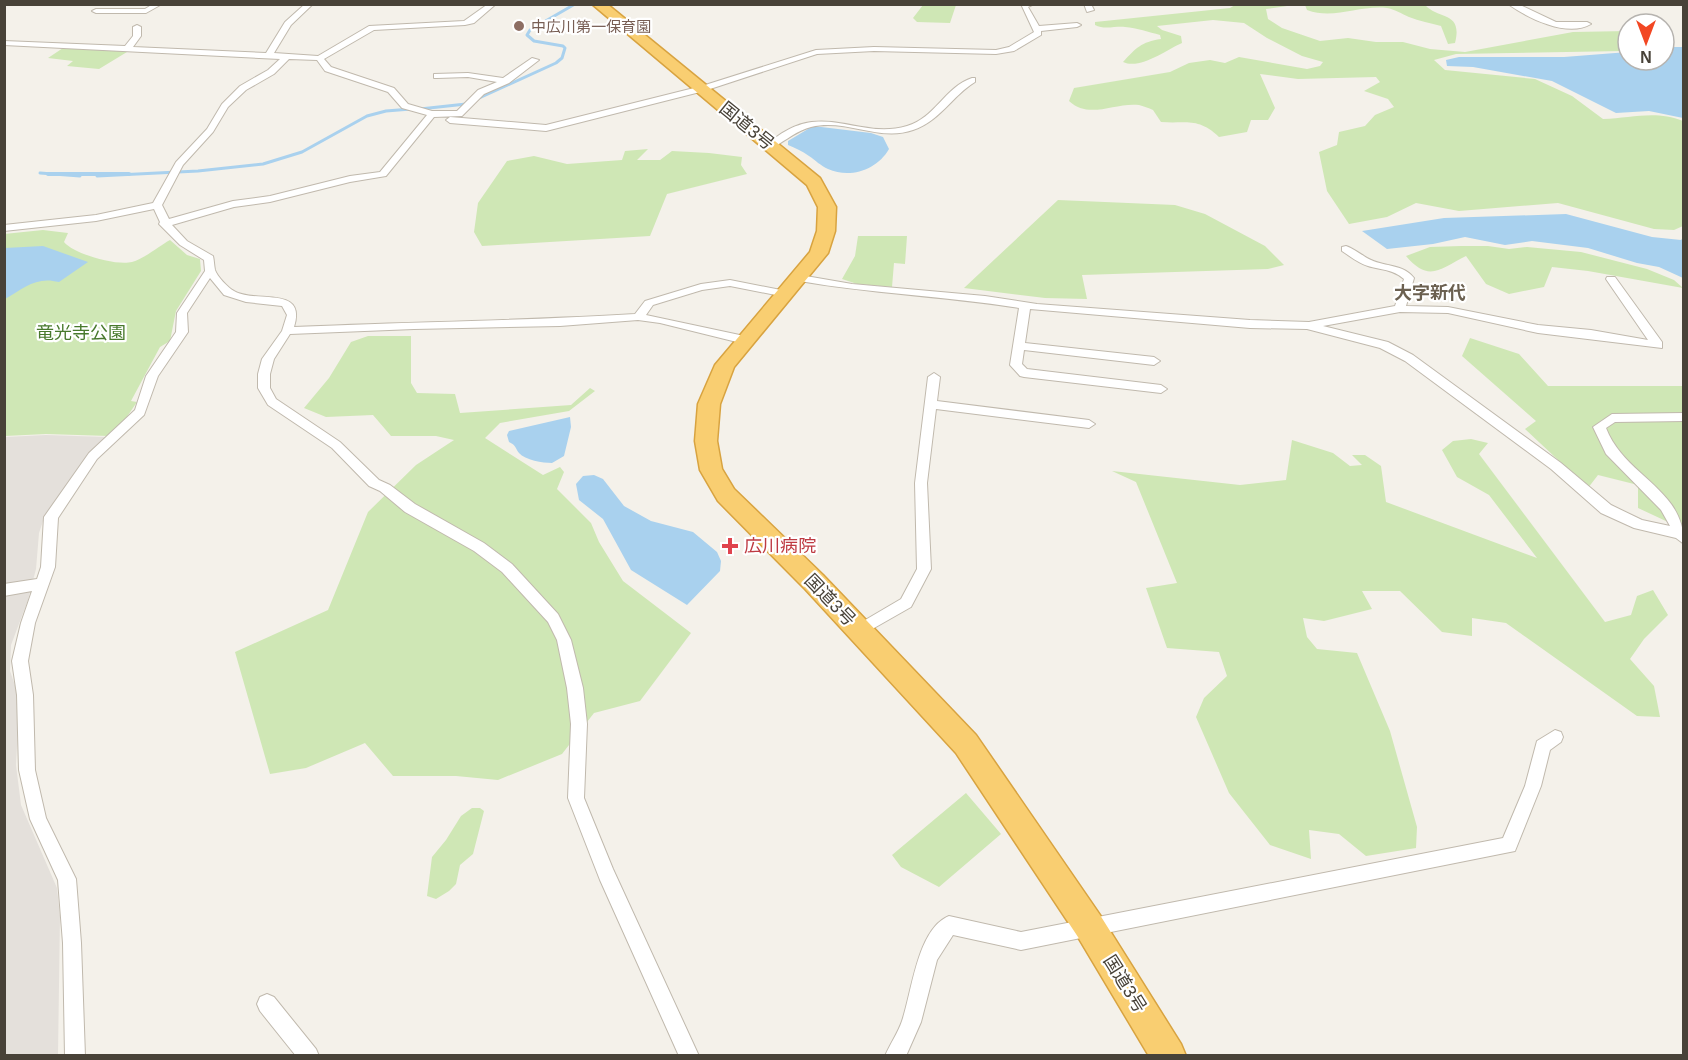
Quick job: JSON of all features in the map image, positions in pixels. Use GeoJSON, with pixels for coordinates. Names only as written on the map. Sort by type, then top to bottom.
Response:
{"type":"FeatureCollection","features":[{"type":"Feature","properties":{"kind":"highway","name":"国道3号"},"geometry":{"type":"LineString","coordinates":[[598,4],[814,182],[827,207],[826,231],[819,253],[725,365],[709,404],[706,441],[711,470],[726,495],[860,630],[966,744],[1089,926],[1169,1056]]}},
{"type":"Feature","properties":{"kind":"street"},"geometry":{"type":"LineString","coordinates":[[96,11],[146,11],[159,4]]}},
{"type":"Feature","properties":{"kind":"street"},"geometry":{"type":"LineString","coordinates":[[268,57],[288,24],[310,4]]}},
{"type":"Feature","properties":{"kind":"street"},"geometry":{"type":"LineString","coordinates":[[4,43],[319,58],[372,28],[465,23],[493,4]]}},
{"type":"Feature","properties":{"kind":"street"},"geometry":{"type":"LineString","coordinates":[[319,58],[328,69],[392,90],[405,106],[430,117],[546,128],[701,89],[816,52],[874,49],[1005,51],[1038,33],[1024,5],[1030,4]]}},
{"type":"Feature","properties":{"kind":"street"},"geometry":{"type":"LineString","coordinates":[[1510,4],[1557,26],[1587,24]]}},
{"type":"Feature","properties":{"kind":"street"},"geometry":{"type":"LineString","coordinates":[[1036,29],[1077,25]]}},
{"type":"Feature","properties":{"kind":"street"},"geometry":{"type":"LineString","coordinates":[[127,49],[137,36],[137,27]]}},
{"type":"Feature","properties":{"kind":"street"},"geometry":{"type":"LineString","coordinates":[[286,57],[271,72],[243,88],[225,106],[210,130],[179,164],[157,205],[164,224],[188,249],[209,258],[210,271],[228,293],[246,299],[285,303],[290,307],[292,315],[287,331],[268,359],[264,374],[264,388],[272,402],[336,444],[374,483],[385,488],[410,508],[479,547],[507,568],[553,618],[564,640],[575,688],[579,724],[576,798],[606,874],[689,1056]]}},
{"type":"Feature","properties":{"kind":"street"},"geometry":{"type":"LineString","coordinates":[[164,224],[233,204],[270,200],[350,179],[383,174],[430,117],[459,114],[481,92],[506,81],[535,60]]}},
{"type":"Feature","properties":{"kind":"street"},"geometry":{"type":"LineString","coordinates":[[437,76],[468,75],[506,81]]}},
{"type":"Feature","properties":{"kind":"street"},"geometry":{"type":"LineString","coordinates":[[771,145],[809,125],[824,123],[885,132],[920,126],[944,108],[957,89],[972,80]]}},
{"type":"Feature","properties":{"kind":"street"},"geometry":{"type":"LineString","coordinates":[[4,228],[96,218],[157,205]]}},
{"type":"Feature","properties":{"kind":"street"},"geometry":{"type":"LineString","coordinates":[[1346,249],[1371,263],[1385,265],[1405,273],[1409,278],[1400,309]]}},
{"type":"Feature","properties":{"kind":"street"},"geometry":{"type":"LineString","coordinates":[[75,1056],[72,943],[67,879],[38,819],[27,770],[25,695],[20,661],[28,623],[48,567],[51,517],[93,456],[140,412],[152,376],[182,332],[182,313],[210,271]]}},
{"type":"Feature","properties":{"kind":"street"},"geometry":{"type":"LineString","coordinates":[[638,317],[650,303],[701,287],[730,284],[852,287],[985,299],[1025,305],[1250,324],[1308,325],[1400,309],[1448,310],[1538,329],[1591,334],[1658,345],[1611,279]]}},
{"type":"Feature","properties":{"kind":"street"},"geometry":{"type":"LineString","coordinates":[[1025,305],[1016,365],[1024,373],[1161,389]]}},
{"type":"Feature","properties":{"kind":"street"},"geometry":{"type":"LineString","coordinates":[[287,331],[414,325],[560,322],[638,317],[745,340]]}},
{"type":"Feature","properties":{"kind":"street"},"geometry":{"type":"LineString","coordinates":[[1308,325],[1384,345],[1409,358],[1556,466],[1606,509],[1639,524],[1681,536]]}},
{"type":"Feature","properties":{"kind":"street"},"geometry":{"type":"LineString","coordinates":[[1019,346],[1154,361]]}},
{"type":"Feature","properties":{"kind":"street"},"geometry":{"type":"LineString","coordinates":[[860,630],[906,603],[924,569],[921,483],[934,377]]}},
{"type":"Feature","properties":{"kind":"street"},"geometry":{"type":"LineString","coordinates":[[931,404],[1089,424]]}},
{"type":"Feature","properties":{"kind":"street"},"geometry":{"type":"LineString","coordinates":[[1681,536],[1675,519],[1666,506],[1617,462],[1603,442],[1599,427],[1612,418],[1683,417]]}},
{"type":"Feature","properties":{"kind":"street"},"geometry":{"type":"LineString","coordinates":[[4,590],[42,584]]}},
{"type":"Feature","properties":{"kind":"street"},"geometry":{"type":"LineString","coordinates":[[895,1056],[913,1019],[925,964],[935,942],[949,925],[1021,941],[1509,845],[1533,786],[1543,746],[1554,737]]}},
{"type":"Feature","properties":{"kind":"street"},"geometry":{"type":"LineString","coordinates":[[267,1004],[309,1056]]}},
{"type":"Feature","properties":{"kind":"shaded area"},"geometry":{"type":"Polygon","coordinates":[[[46,435],[107,437],[90,454],[44,518],[39,533],[36,569],[28,600],[11,645],[10,671],[18,694],[19,710],[16,765],[21,805],[57,888],[60,916],[58,1055],[5,1056],[5,437],[46,435]]]}},
{"type":"Feature","properties":{"kind":"green space"},"geometry":{"type":"Polygon","coordinates":[[[923,5],[956,5],[950,23],[917,22],[913,18],[923,5]]]}},
{"type":"Feature","properties":{"kind":"green space"},"geometry":{"type":"Polygon","coordinates":[[[1235,5],[1294,5],[1266,9],[1268,19],[1282,28],[1320,41],[1348,38],[1376,42],[1403,42],[1430,49],[1465,52],[1573,32],[1616,31],[1616,51],[1456,54],[1434,60],[1445,70],[1535,79],[1572,96],[1603,119],[1653,115],[1683,121],[1683,226],[1674,230],[1654,229],[1558,203],[1459,211],[1416,203],[1387,217],[1349,224],[1327,191],[1319,152],[1337,145],[1339,132],[1365,126],[1375,115],[1394,107],[1388,99],[1364,91],[1380,82],[1376,77],[1298,79],[1260,74],[1275,108],[1268,120],[1251,120],[1247,132],[1219,137],[1205,126],[1198,124],[1161,122],[1153,110],[1139,105],[1094,110],[1077,107],[1069,101],[1074,88],[1170,72],[1189,63],[1210,60],[1225,63],[1239,57],[1307,69],[1320,66],[1323,62],[1302,56],[1244,23],[1213,20],[1157,26],[1181,36],[1182,43],[1153,58],[1130,64],[1123,62],[1139,46],[1161,39],[1160,35],[1143,30],[1121,27],[1106,28],[1095,25],[1095,22],[1230,8],[1235,5]]]}},
{"type":"Feature","properties":{"kind":"green space"},"geometry":{"type":"Polygon","coordinates":[[[1305,5],[1425,5],[1453,21],[1457,33],[1455,43],[1448,44],[1441,26],[1390,9],[1366,8],[1337,13],[1317,13],[1307,10],[1305,5]]]}},
{"type":"Feature","properties":{"kind":"green space"},"geometry":{"type":"Polygon","coordinates":[[[63,48],[127,52],[99,69],[67,66],[73,61],[48,58],[63,48]]]}},
{"type":"Feature","properties":{"kind":"green space"},"geometry":{"type":"Polygon","coordinates":[[[648,149],[637,160],[660,160],[672,151],[742,157],[741,165],[747,174],[667,194],[650,236],[482,246],[474,232],[478,203],[507,161],[534,156],[567,164],[622,160],[625,151],[648,149]]]}},
{"type":"Feature","properties":{"kind":"green space"},"geometry":{"type":"Polygon","coordinates":[[[1058,200],[1175,205],[1205,214],[1265,246],[1284,265],[1268,269],[1082,275],[1087,299],[1045,298],[964,288],[1058,200]]]}},
{"type":"Feature","properties":{"kind":"green space","name":"竜光寺公園"},"geometry":{"type":"Polygon","coordinates":[[[43,230],[68,233],[64,242],[69,246],[86,255],[106,261],[132,262],[170,240],[187,255],[200,259],[201,271],[176,311],[170,341],[160,347],[131,401],[137,402],[122,424],[109,436],[46,434],[5,436],[4,234],[43,230]]]}},
{"type":"Feature","properties":{"kind":"green space"},"geometry":{"type":"Polygon","coordinates":[[[858,236],[907,236],[905,264],[894,263],[892,287],[857,284],[842,279],[855,256],[858,236]]]}},
{"type":"Feature","properties":{"kind":"green space"},"geometry":{"type":"Polygon","coordinates":[[[1430,247],[1509,249],[1527,247],[1581,252],[1647,269],[1674,280],[1683,288],[1552,267],[1544,287],[1509,294],[1486,284],[1466,256],[1442,269],[1428,271],[1421,269],[1406,256],[1430,247]]]}},
{"type":"Feature","properties":{"kind":"green space"},"geometry":{"type":"Polygon","coordinates":[[[368,336],[411,336],[411,383],[417,393],[455,394],[460,413],[571,405],[590,388],[595,391],[569,411],[500,423],[485,438],[543,475],[560,467],[564,472],[557,489],[591,523],[599,542],[623,581],[691,633],[640,701],[594,713],[562,754],[498,780],[456,776],[393,776],[365,743],[306,768],[270,774],[235,652],[328,610],[368,512],[416,465],[454,440],[436,436],[391,436],[373,415],[326,417],[304,408],[329,378],[351,342],[368,336]]]}},
{"type":"Feature","properties":{"kind":"green space"},"geometry":{"type":"Polygon","coordinates":[[[1470,338],[1519,354],[1548,386],[1683,386],[1683,529],[1638,508],[1638,485],[1598,475],[1588,488],[1525,429],[1536,421],[1462,356],[1470,338]]]}},
{"type":"Feature","properties":{"kind":"green space"},"geometry":{"type":"Polygon","coordinates":[[[1471,439],[1488,443],[1479,454],[1605,622],[1631,615],[1637,596],[1653,590],[1668,615],[1644,639],[1630,659],[1654,686],[1660,717],[1637,716],[1506,623],[1472,618],[1472,636],[1442,632],[1400,591],[1362,591],[1372,609],[1324,621],[1303,618],[1307,637],[1317,649],[1357,653],[1390,731],[1417,827],[1416,848],[1366,856],[1339,834],[1309,830],[1311,859],[1270,845],[1229,793],[1196,717],[1204,698],[1227,676],[1219,652],[1167,648],[1146,588],[1177,583],[1136,482],[1112,471],[1240,485],[1286,480],[1292,440],[1333,453],[1350,466],[1362,465],[1352,455],[1365,455],[1381,466],[1386,502],[1537,558],[1489,495],[1457,477],[1442,450],[1453,441],[1471,439]]]}},
{"type":"Feature","properties":{"kind":"green space"},"geometry":{"type":"Polygon","coordinates":[[[966,793],[1001,834],[939,887],[901,867],[892,855],[966,793]]]}},
{"type":"Feature","properties":{"kind":"green space"},"geometry":{"type":"Polygon","coordinates":[[[472,808],[480,808],[484,811],[473,854],[460,865],[456,884],[449,891],[436,899],[427,896],[432,857],[461,816],[472,808]]]}},
{"type":"Feature","properties":{"kind":"water"},"geometry":{"type":"Polygon","coordinates":[[[1676,47],[1683,47],[1683,118],[1649,111],[1616,113],[1552,81],[1473,67],[1447,66],[1446,60],[1459,57],[1564,57],[1616,53],[1616,72],[1676,72],[1676,47]]]}},
{"type":"Feature","properties":{"kind":"water"},"geometry":{"type":"Polygon","coordinates":[[[813,126],[871,133],[883,137],[889,149],[878,162],[862,171],[836,172],[825,168],[788,145],[788,141],[813,126]]]}},
{"type":"Feature","properties":{"kind":"water"},"geometry":{"type":"Polygon","coordinates":[[[1566,214],[1652,237],[1681,240],[1683,238],[1683,278],[1659,267],[1637,263],[1588,248],[1532,241],[1505,245],[1465,237],[1433,244],[1387,249],[1362,231],[1444,218],[1566,214]]]}},
{"type":"Feature","properties":{"kind":"water"},"geometry":{"type":"Polygon","coordinates":[[[43,246],[88,262],[59,282],[37,282],[5,299],[5,248],[43,246]]]}},
{"type":"Feature","properties":{"kind":"water"},"geometry":{"type":"Polygon","coordinates":[[[570,417],[571,427],[564,456],[552,463],[525,458],[509,442],[507,435],[509,431],[570,417]]]}},
{"type":"Feature","properties":{"kind":"water"},"geometry":{"type":"Polygon","coordinates":[[[594,475],[603,479],[624,506],[651,521],[693,532],[717,552],[721,561],[720,571],[687,605],[631,570],[603,519],[579,500],[576,484],[583,476],[594,475]]]}},
{"type":"Feature","properties":{"kind":"waterway"},"geometry":{"type":"LineString","coordinates":[[420,109],[466,104],[556,63],[562,58],[565,48],[563,46],[534,41],[527,35],[530,30],[575,4]]}},
{"type":"Feature","properties":{"kind":"waterway"},"geometry":{"type":"LineString","coordinates":[[97,176],[198,171],[263,164],[302,152],[367,116],[386,111],[411,109]]}},
{"type":"Feature","properties":{"kind":"waterway"},"geometry":{"type":"LineString","coordinates":[[40,173],[53,174]]}},
{"type":"Feature","properties":{"kind":"waterway"},"geometry":{"type":"LineString","coordinates":[[48,174],[53,174]]}},
{"type":"Feature","properties":{"kind":"waterway"},"geometry":{"type":"LineString","coordinates":[[53,174],[129,174]]}},
{"type":"Feature","properties":{"kind":"waterway"},"geometry":{"type":"LineString","coordinates":[[53,174],[80,176]]}},
{"type":"Feature","properties":{"kind":"place","name":"中広川第一保育園"},"geometry":{"type":"Point","coordinates":[519,26]}},
{"type":"Feature","properties":{"kind":"place","name":"広川病院"},"geometry":{"type":"Point","coordinates":[730,546]}},
{"type":"Feature","properties":{"kind":"district","name":"大字新代"},"geometry":{"type":"Point","coordinates":[1430,293]}}]}
